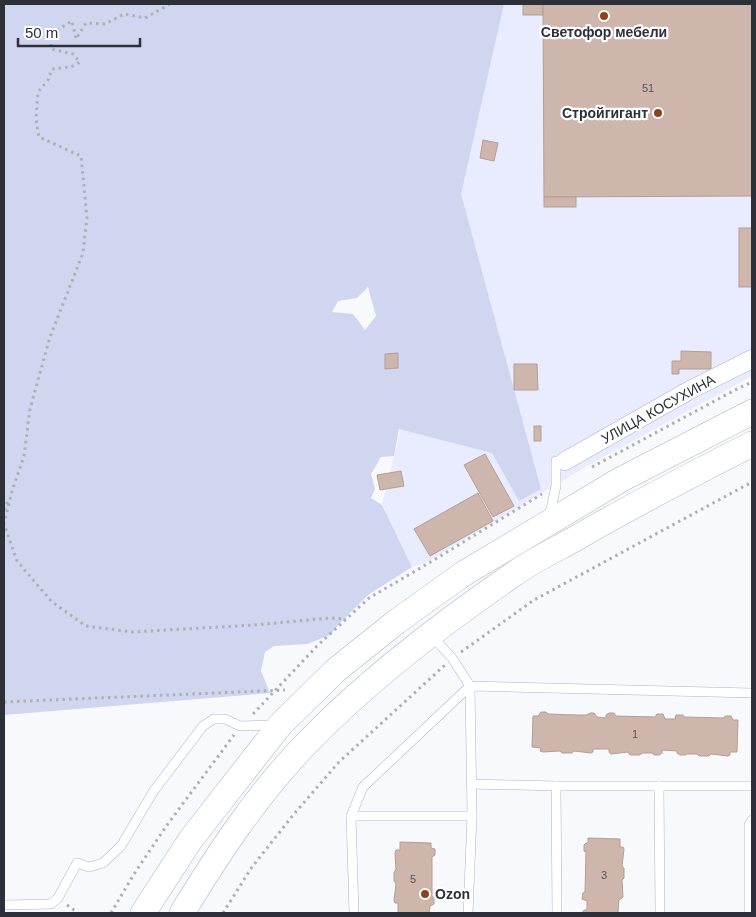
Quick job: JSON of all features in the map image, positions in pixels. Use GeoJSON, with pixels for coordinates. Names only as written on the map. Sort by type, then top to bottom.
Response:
{"type":"FeatureCollection","features":[{"type":"Feature","properties":{"kind":"main road"},"geometry":{"type":"LineString","coordinates":[[143,913],[191,838],[280,725],[336,670],[396,622],[463,574],[620,480],[752,412]]}},
{"type":"Feature","properties":{"kind":"main road"},"geometry":{"type":"LineString","coordinates":[[182,913],[217,856],[257,802],[304,747],[358,694],[431,635],[515,573],[640,501],[752,444]]}},
{"type":"Feature","properties":{"kind":"street","name":"УЛИЦА КОСУХИНА"},"geometry":{"type":"LineString","coordinates":[[560,461],[690,390],[752,359]]}},
{"type":"Feature","properties":{"kind":"lane"},"geometry":{"type":"LineString","coordinates":[[548,522],[560,461]]}},
{"type":"Feature","properties":{"kind":"lane"},"geometry":{"type":"LineString","coordinates":[[431,635],[452,658],[470,686],[472,816],[468,913]]}},
{"type":"Feature","properties":{"kind":"lane"},"geometry":{"type":"LineString","coordinates":[[354,913],[351,816],[363,787],[470,686],[752,693]]}},
{"type":"Feature","properties":{"kind":"lane"},"geometry":{"type":"LineString","coordinates":[[4,905],[51,904],[58,898],[77,863],[89,867],[104,863],[121,846],[153,792],[180,755],[203,726],[214,718],[225,719],[240,726],[280,725]]}},
{"type":"Feature","properties":{"kind":"lane"},"geometry":{"type":"LineString","coordinates":[[471,784],[752,786]]}},
{"type":"Feature","properties":{"kind":"lane"},"geometry":{"type":"LineString","coordinates":[[556,786],[557,913]]}},
{"type":"Feature","properties":{"kind":"lane"},"geometry":{"type":"LineString","coordinates":[[660,786],[660,913]]}},
{"type":"Feature","properties":{"kind":"lane"},"geometry":{"type":"LineString","coordinates":[[351,816],[472,816]]}},
{"type":"Feature","properties":{"kind":"lane"},"geometry":{"type":"LineString","coordinates":[[749,913],[749,825],[752,820]]}},
{"type":"Feature","properties":{"kind":"path"},"geometry":{"type":"LineString","coordinates":[[4,510],[24,456],[30,409],[50,337],[83,253],[87,218],[81,156],[40,136],[36,119],[38,92],[48,80],[52,69],[71,66],[80,62],[73,54],[51,49],[51,34],[72,21],[76,39],[86,22],[105,24],[124,14],[145,18],[170,4]]}},
{"type":"Feature","properties":{"kind":"path"},"geometry":{"type":"LineString","coordinates":[[12,491],[4,524],[17,561],[52,602],[86,626],[132,632],[254,625],[330,618],[346,619]]}},
{"type":"Feature","properties":{"kind":"path"},"geometry":{"type":"LineString","coordinates":[[4,702],[276,690],[315,691]]}},
{"type":"Feature","properties":{"kind":"shaded area"},"geometry":{"type":"Polygon","coordinates":[[[4,4],[504,4],[461,194],[541,489],[519,501],[492,453],[399,429],[394,456],[381,457],[371,474],[375,489],[371,498],[382,505],[412,567],[368,595],[330,635],[307,644],[274,646],[265,652],[261,671],[270,693],[4,715],[4,4]],[[368,287],[357,298],[338,301],[332,312],[353,314],[365,330],[376,316],[368,287]]]}},
{"type":"Feature","properties":{"kind":"shaded area"},"geometry":{"type":"Polygon","coordinates":[[[467,4],[752,4],[752,376],[587,466],[427,562],[412,567],[382,505],[466,166],[467,4]]]}},
{"type":"Feature","properties":{"kind":"building"},"geometry":{"type":"Polygon","coordinates":[[[523,4],[543,4],[543,15],[523,15],[523,4]]]}},
{"type":"Feature","properties":{"kind":"building"},"geometry":{"type":"Polygon","coordinates":[[[543,4],[752,4],[752,196],[544,197],[543,4]]]}},
{"type":"Feature","properties":{"kind":"building"},"geometry":{"type":"Polygon","coordinates":[[[483,140],[498,143],[494,161],[480,158],[483,140]]]}},
{"type":"Feature","properties":{"kind":"building"},"geometry":{"type":"Polygon","coordinates":[[[544,197],[576,197],[576,207],[544,207],[544,197]]]}},
{"type":"Feature","properties":{"kind":"building"},"geometry":{"type":"Polygon","coordinates":[[[739,228],[752,228],[752,287],[739,287],[739,228]]]}},
{"type":"Feature","properties":{"kind":"building"},"geometry":{"type":"Polygon","coordinates":[[[681,351],[711,352],[711,369],[679,369],[679,374],[672,374],[672,361],[681,361],[681,351]]]}},
{"type":"Feature","properties":{"kind":"building"},"geometry":{"type":"Polygon","coordinates":[[[398,353],[398,368],[385,369],[385,354],[398,353]]]}},
{"type":"Feature","properties":{"kind":"building"},"geometry":{"type":"Polygon","coordinates":[[[514,364],[537,364],[538,390],[514,390],[514,364]]]}},
{"type":"Feature","properties":{"kind":"building"},"geometry":{"type":"Polygon","coordinates":[[[534,426],[541,426],[541,441],[534,441],[534,426]]]}},
{"type":"Feature","properties":{"kind":"building"},"geometry":{"type":"Polygon","coordinates":[[[485,454],[514,506],[493,517],[464,465],[485,454]]]}},
{"type":"Feature","properties":{"kind":"building"},"geometry":{"type":"Polygon","coordinates":[[[401,471],[404,486],[380,490],[377,475],[401,471]]]}},
{"type":"Feature","properties":{"kind":"building"},"geometry":{"type":"Polygon","coordinates":[[[478,493],[493,521],[430,556],[414,529],[478,493]]]}},
{"type":"Feature","properties":{"kind":"building"},"geometry":{"type":"Polygon","coordinates":[[[541,712],[577,715],[594,713],[597,717],[606,718],[606,715],[609,713],[614,713],[616,716],[655,717],[657,714],[663,714],[665,719],[675,719],[676,715],[724,718],[725,716],[731,716],[733,720],[738,720],[737,752],[730,752],[728,756],[711,754],[709,756],[699,756],[697,754],[680,755],[677,751],[662,750],[662,753],[659,755],[642,753],[640,755],[630,755],[628,752],[611,754],[609,749],[593,749],[591,753],[574,751],[572,753],[562,753],[560,751],[543,752],[540,751],[541,748],[532,747],[533,716],[538,716],[541,712]]]}},
{"type":"Feature","properties":{"kind":"building"},"geometry":{"type":"Polygon","coordinates":[[[588,838],[620,839],[620,847],[624,849],[622,866],[624,868],[624,878],[622,880],[623,897],[619,899],[618,913],[582,913],[584,910],[587,910],[587,901],[582,899],[585,892],[586,852],[584,851],[584,845],[588,843],[588,838]]]}},
{"type":"Feature","properties":{"kind":"building"},"geometry":{"type":"Polygon","coordinates":[[[400,842],[431,843],[431,848],[435,849],[435,855],[432,857],[432,896],[434,904],[430,906],[429,913],[398,913],[398,903],[395,903],[394,900],[396,884],[394,872],[396,870],[395,853],[396,850],[400,850],[400,842]]]}},
{"type":"Feature","properties":{"kind":"place","name":"Светофор мебели"},"geometry":{"type":"Point","coordinates":[604,16]}},
{"type":"Feature","properties":{"kind":"place","name":"Стройгигант"},"geometry":{"type":"Point","coordinates":[658,113]}},
{"type":"Feature","properties":{"kind":"place","name":"Ozon"},"geometry":{"type":"Point","coordinates":[425,894]}}]}
